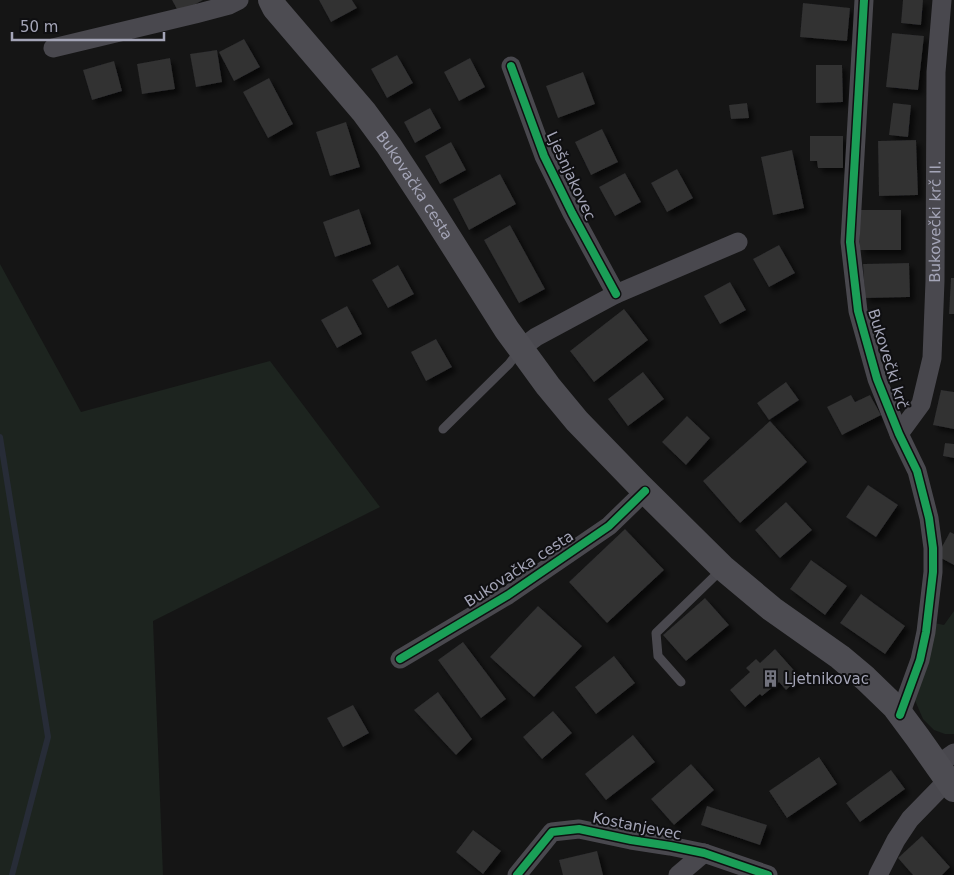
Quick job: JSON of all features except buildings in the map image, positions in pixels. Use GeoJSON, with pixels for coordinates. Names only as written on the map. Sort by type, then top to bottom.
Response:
{"type":"FeatureCollection","features":[{"type":"Feature","properties":{"kind":"main road","name":"Bukovačka cesta"},"geometry":{"type":"LineString","coordinates":[[271,0],[275,8],[364,112],[389,146],[507,330],[548,386],[577,421],[723,568],[772,609],[840,657],[866,678],[895,707],[948,772]]}},
{"type":"Feature","properties":{"kind":"street"},"geometry":{"type":"LineString","coordinates":[[53,48],[169,21],[229,5],[239,0]]}},
{"type":"Feature","properties":{"kind":"street","name":"Bukovečki krč"},"geometry":{"type":"LineString","coordinates":[[864,0],[850,242],[858,311],[877,379],[898,434],[920,480],[929,518],[933,548],[933,572],[922,651],[900,715]]}},
{"type":"Feature","properties":{"kind":"street","name":"Bukovečki krč II."},"geometry":{"type":"LineString","coordinates":[[898,434],[920,404],[932,358],[936,72],[942,0]]}},
{"type":"Feature","properties":{"kind":"street","name":"Lješnjakovec"},"geometry":{"type":"LineString","coordinates":[[511,66],[544,156],[616,294]]}},
{"type":"Feature","properties":{"kind":"street"},"geometry":{"type":"LineString","coordinates":[[520,349],[536,337],[616,294],[738,242]]}},
{"type":"Feature","properties":{"kind":"street","name":"Bukovačka cesta"},"geometry":{"type":"LineString","coordinates":[[400,659],[508,595],[609,526],[645,491]]}},
{"type":"Feature","properties":{"kind":"street"},"geometry":{"type":"LineString","coordinates":[[878,875],[896,840],[910,819],[948,772]]}},
{"type":"Feature","properties":{"kind":"street","name":"Kostanjevec"},"geometry":{"type":"LineString","coordinates":[[517,875],[552,832],[579,829],[704,853],[768,875]]}},
{"type":"Feature","properties":{"kind":"street"},"geometry":{"type":"LineString","coordinates":[[678,875],[704,853]]}},
{"type":"Feature","properties":{"kind":"lane"},"geometry":{"type":"LineString","coordinates":[[443,429],[509,364],[520,349]]}},
{"type":"Feature","properties":{"kind":"lane"},"geometry":{"type":"LineString","coordinates":[[682,682],[658,656],[656,633],[723,568]]}},
{"type":"Feature","properties":{"kind":"shaded area"},"geometry":{"type":"Polygon","coordinates":[[[0,264],[81,412],[270,361],[380,507],[153,621],[163,875],[0,875],[0,264]]]}},
{"type":"Feature","properties":{"kind":"shaded area"},"geometry":{"type":"Polygon","coordinates":[[[954,611],[954,734],[945,734],[934,730],[923,719],[914,698],[934,623],[944,625],[954,611]]]}},
{"type":"Feature","properties":{"kind":"waterway"},"geometry":{"type":"LineString","coordinates":[[0,437],[48,737],[12,875]]}},
{"type":"Feature","properties":{"kind":"cycle path"},"geometry":{"type":"LineString","coordinates":[[864,0],[850,242],[858,311],[877,379],[899,434],[917,471],[929,518],[933,548],[933,572],[926,632],[920,660],[900,715]]}},
{"type":"Feature","properties":{"kind":"cycle path"},"geometry":{"type":"LineString","coordinates":[[511,66],[544,156],[572,213],[616,294]]}},
{"type":"Feature","properties":{"kind":"cycle path"},"geometry":{"type":"LineString","coordinates":[[400,659],[508,595],[609,526],[645,491]]}},
{"type":"Feature","properties":{"kind":"cycle path"},"geometry":{"type":"LineString","coordinates":[[517,875],[552,832],[579,829],[704,853],[768,875]]}},
{"type":"Feature","properties":{"kind":"place","name":"Ljetnikovac"},"geometry":{"type":"Point","coordinates":[770,679]}}]}
